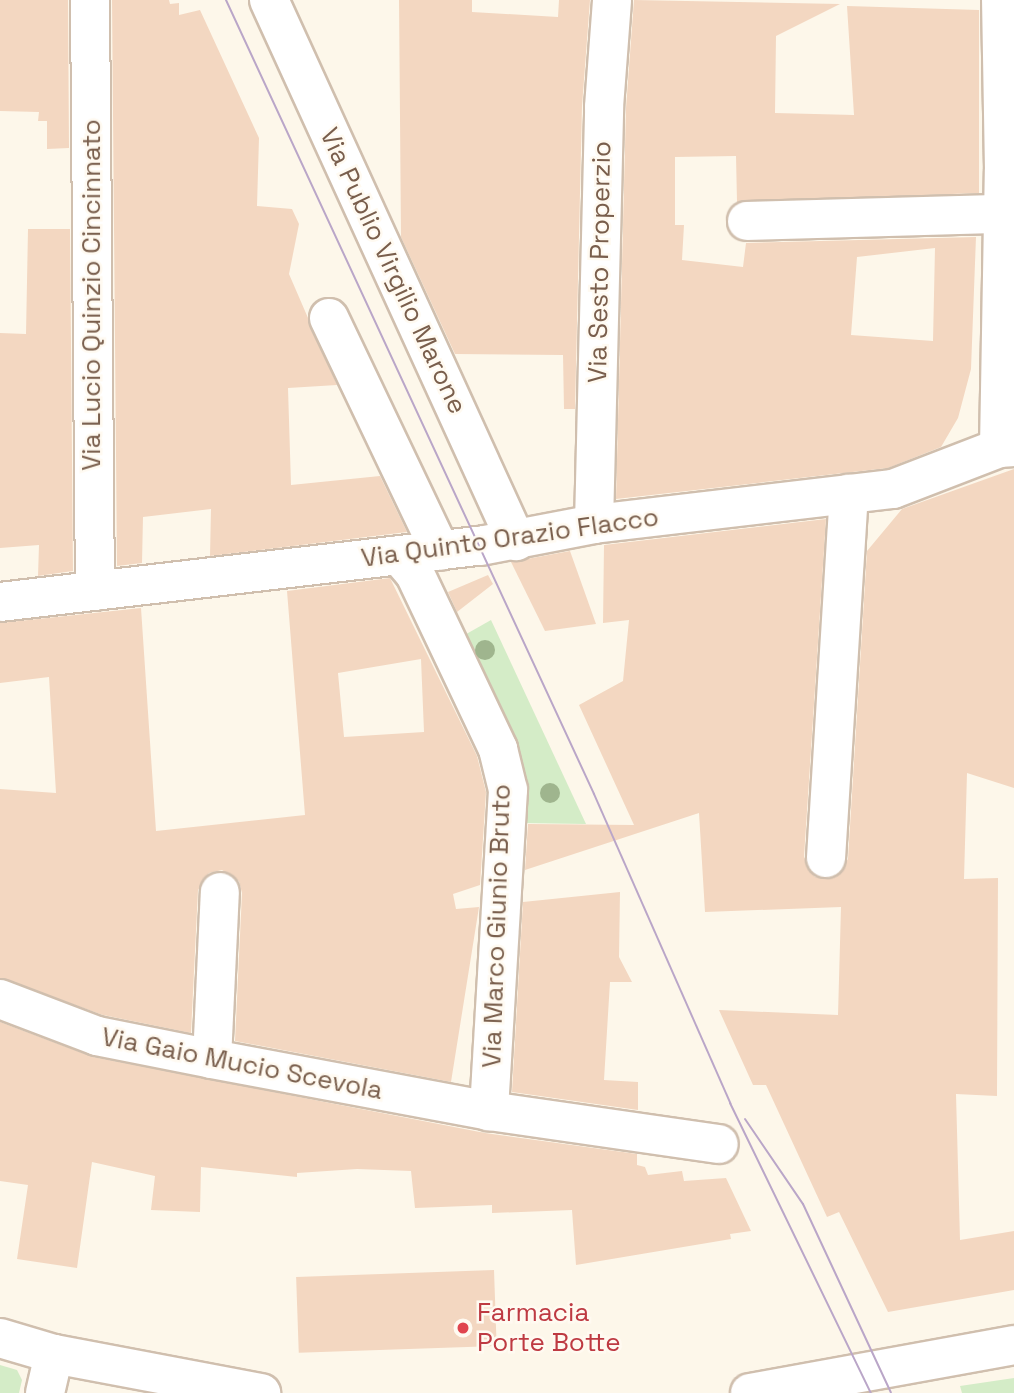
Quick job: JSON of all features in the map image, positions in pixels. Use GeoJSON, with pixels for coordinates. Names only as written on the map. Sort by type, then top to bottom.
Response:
{"type":"FeatureCollection","features":[{"type":"Feature","properties":{"kind":"street","name":"Via Lucio Quinzio Cincinnato"},"geometry":{"type":"LineString","coordinates":[[90,0],[94,591]]}},
{"type":"Feature","properties":{"kind":"street","name":"Via Publio Virgilio Marone"},"geometry":{"type":"LineString","coordinates":[[269,0],[516,541]]}},
{"type":"Feature","properties":{"kind":"street","name":"Via Sesto Properzio"},"geometry":{"type":"LineString","coordinates":[[594,524],[604,107],[612,0]]}},
{"type":"Feature","properties":{"kind":"street"},"geometry":{"type":"LineString","coordinates":[[1001,0],[1009,168],[1003,214],[1007,447]]}},
{"type":"Feature","properties":{"kind":"street"},"geometry":{"type":"LineString","coordinates":[[747,221],[1003,214]]}},
{"type":"Feature","properties":{"kind":"street"},"geometry":{"type":"LineString","coordinates":[[329,318],[440,551]]}},
{"type":"Feature","properties":{"kind":"street","name":"Via Quinto Orazio Flacco"},"geometry":{"type":"LineString","coordinates":[[0,602],[440,551],[516,541],[594,524],[893,489],[1007,447]]}},
{"type":"Feature","properties":{"kind":"street"},"geometry":{"type":"LineString","coordinates":[[826,858],[849,494]]}},
{"type":"Feature","properties":{"kind":"street","name":"Via Marco Giunio Bruto"},"geometry":{"type":"LineString","coordinates":[[399,555],[415,574],[498,749],[508,790],[489,1111]]}},
{"type":"Feature","properties":{"kind":"street"},"geometry":{"type":"LineString","coordinates":[[212,1059],[220,892]]}},
{"type":"Feature","properties":{"kind":"street","name":"Via Gaio Mucio Scevola"},"geometry":{"type":"LineString","coordinates":[[0,999],[97,1036],[489,1111],[719,1144]]}},
{"type":"Feature","properties":{"kind":"street"},"geometry":{"type":"LineString","coordinates":[[0,1338],[54,1354],[261,1393]]}},
{"type":"Feature","properties":{"kind":"street"},"geometry":{"type":"LineString","coordinates":[[750,1393],[807,1389],[1014,1345]]}},
{"type":"Feature","properties":{"kind":"street"},"geometry":{"type":"LineString","coordinates":[[45,1393],[54,1354]]}},
{"type":"Feature","properties":{"kind":"green space"},"geometry":{"type":"Polygon","coordinates":[[[491,620],[586,824],[521,823],[461,637],[491,620]]]}},
{"type":"Feature","properties":{"kind":"green space"},"geometry":{"type":"Polygon","coordinates":[[[0,1365],[17,1370],[22,1380],[19,1393],[0,1393],[0,1365]]]}},
{"type":"Feature","properties":{"kind":"green space"},"geometry":{"type":"Polygon","coordinates":[[[1014,1378],[1014,1393],[962,1393],[960,1386],[1014,1378]]]}},
{"type":"Feature","properties":{"kind":"building"},"geometry":{"type":"Polygon","coordinates":[[[0,0],[68,0],[69,148],[47,149],[47,121],[38,121],[39,112],[0,111],[0,0]]]}},
{"type":"Feature","properties":{"kind":"building"},"geometry":{"type":"Polygon","coordinates":[[[112,0],[169,0],[170,4],[179,3],[179,15],[200,10],[259,138],[257,206],[292,209],[299,224],[289,274],[337,385],[288,388],[291,485],[380,476],[407,532],[210,556],[211,509],[143,517],[142,563],[117,566],[112,0]]]}},
{"type":"Feature","properties":{"kind":"building"},"geometry":{"type":"Polygon","coordinates":[[[399,0],[472,0],[472,12],[558,17],[559,0],[590,0],[582,106],[575,409],[564,409],[563,355],[455,354],[401,237],[399,0]]]}},
{"type":"Feature","properties":{"kind":"building"},"geometry":{"type":"Polygon","coordinates":[[[634,0],[840,4],[776,36],[775,113],[854,115],[847,6],[979,10],[979,193],[737,202],[736,156],[675,157],[675,225],[684,225],[682,260],[743,267],[746,243],[976,237],[971,369],[958,418],[941,447],[888,468],[616,499],[626,108],[634,0]],[[935,248],[857,257],[851,335],[933,341],[935,248]]]}},
{"type":"Feature","properties":{"kind":"building"},"geometry":{"type":"Polygon","coordinates":[[[28,229],[70,229],[73,571],[38,576],[39,545],[0,548],[0,333],[26,334],[28,229]]]}},
{"type":"Feature","properties":{"kind":"building"},"geometry":{"type":"Polygon","coordinates":[[[1014,469],[1014,788],[967,773],[964,879],[998,878],[997,1096],[956,1094],[960,1240],[1014,1231],[1014,1290],[888,1312],[839,1212],[827,1217],[766,1085],[753,1085],[719,1010],[838,1015],[841,907],[705,912],[699,813],[525,870],[528,824],[634,825],[579,705],[623,681],[629,620],[603,623],[604,545],[826,519],[804,857],[815,877],[836,877],[848,859],[867,551],[902,509],[1014,469]]]}},
{"type":"Feature","properties":{"kind":"building"},"geometry":{"type":"Polygon","coordinates":[[[570,551],[596,624],[545,631],[511,562],[570,551]]]}},
{"type":"Feature","properties":{"kind":"building"},"geometry":{"type":"Polygon","coordinates":[[[488,575],[493,584],[457,612],[448,592],[488,575]]]}},
{"type":"Feature","properties":{"kind":"building"},"geometry":{"type":"Polygon","coordinates":[[[390,578],[477,756],[486,792],[480,885],[453,894],[456,909],[479,907],[451,1082],[235,1041],[242,893],[239,881],[222,870],[209,873],[198,890],[191,1033],[103,1015],[0,978],[0,789],[56,793],[49,677],[0,683],[0,623],[141,608],[156,831],[305,815],[287,591],[390,578]],[[421,659],[338,673],[344,737],[424,732],[421,659]]]}},
{"type":"Feature","properties":{"kind":"building"},"geometry":{"type":"Polygon","coordinates":[[[620,892],[619,957],[632,982],[610,982],[604,1080],[638,1082],[638,1110],[512,1092],[523,902],[620,892]]]}},
{"type":"Feature","properties":{"kind":"building"},"geometry":{"type":"Polygon","coordinates":[[[0,1022],[93,1057],[485,1133],[637,1154],[637,1165],[645,1167],[648,1175],[682,1171],[684,1181],[726,1178],[751,1231],[730,1234],[731,1239],[576,1265],[572,1210],[492,1213],[492,1205],[415,1208],[411,1171],[357,1169],[297,1173],[297,1177],[201,1167],[200,1212],[151,1210],[155,1176],[92,1162],[77,1268],[17,1259],[28,1185],[0,1181],[0,1022]]]}},
{"type":"Feature","properties":{"kind":"building"},"geometry":{"type":"Polygon","coordinates":[[[494,1270],[497,1346],[299,1353],[296,1277],[494,1270]]]}},
{"type":"Feature","properties":{"kind":"tram line"},"geometry":{"type":"LineString","coordinates":[[226,0],[594,794],[730,1103],[871,1393]]}},
{"type":"Feature","properties":{"kind":"tram line"},"geometry":{"type":"LineString","coordinates":[[745,1119],[803,1204],[891,1393]]}},
{"type":"Feature","properties":{"kind":"place","name":"Farmacia Porte Botte"},"geometry":{"type":"Point","coordinates":[463,1328]}}]}
